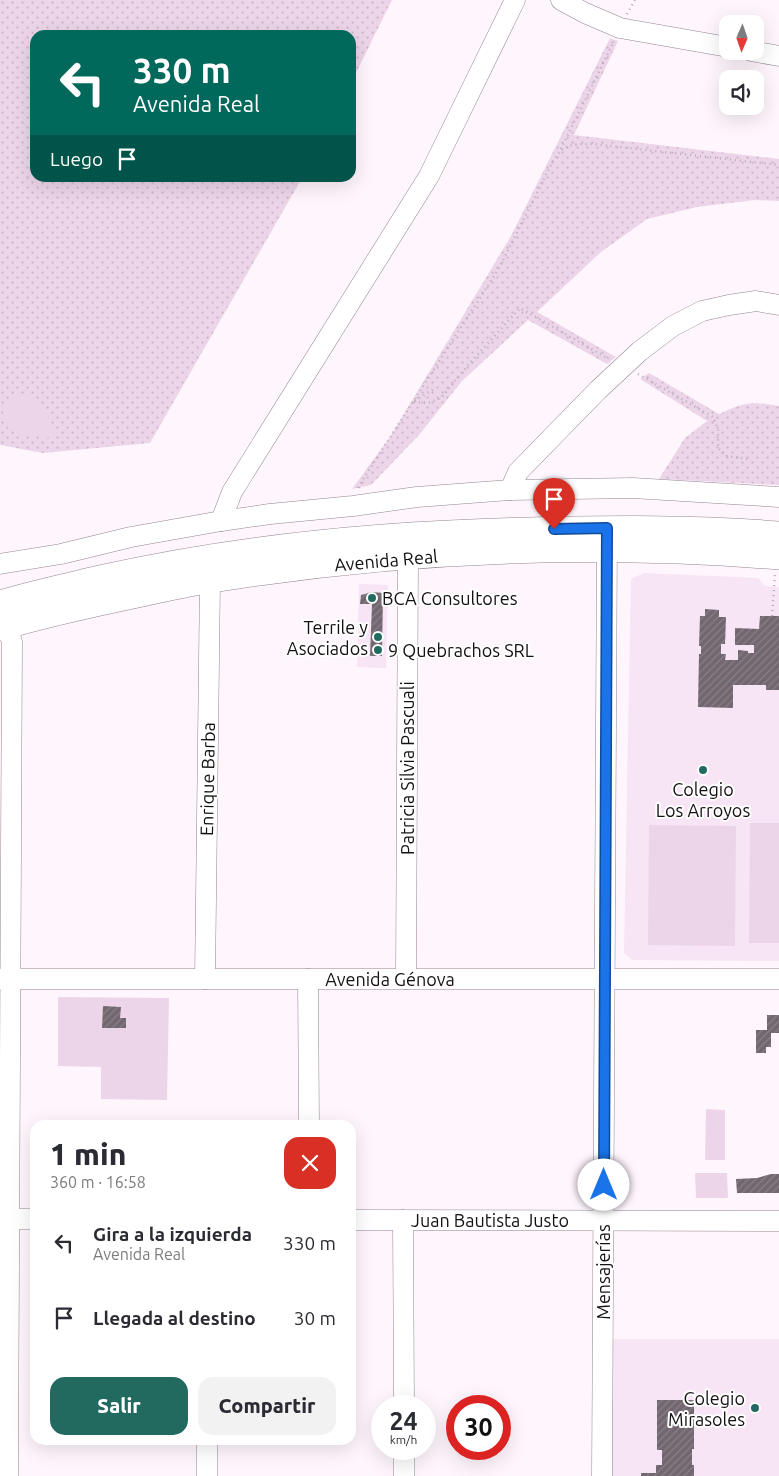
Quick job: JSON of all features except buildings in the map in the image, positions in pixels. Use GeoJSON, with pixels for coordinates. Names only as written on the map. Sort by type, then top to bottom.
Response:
{"type":"FeatureCollection","features":[{"type":"Feature","properties":{"kind":"main road","name":"Avenida Real"},"geometry":{"type":"LineString","coordinates":[[2,616],[50,590],[148,568],[283,546],[358,538],[420,534],[607,539],[635,549],[778,549]]}},
{"type":"Feature","properties":{"kind":"main road","name":"Avenida Real"},"geometry":{"type":"LineString","coordinates":[[2,616],[70,609],[210,580],[408,558],[538,550],[607,539]]}},
{"type":"Feature","properties":{"kind":"street"},"geometry":{"type":"LineString","coordinates":[[221,521],[232,492],[429,176],[515,0]]}},
{"type":"Feature","properties":{"kind":"street"},"geometry":{"type":"LineString","coordinates":[[561,0],[585,14],[620,28],[719,45]]}},
{"type":"Feature","properties":{"kind":"street"},"geometry":{"type":"LineString","coordinates":[[764,53],[779,56]]}},
{"type":"Feature","properties":{"kind":"street"},"geometry":{"type":"LineString","coordinates":[[510,490],[518,472],[598,390],[640,351],[673,326],[702,312],[729,304],[756,301],[779,305]]}},
{"type":"Feature","properties":{"kind":"street"},"geometry":{"type":"LineString","coordinates":[[0,564],[61,554],[131,538],[221,521],[417,497],[510,490],[633,488],[779,498]]}},
{"type":"Feature","properties":{"kind":"street","name":"Mensajerías"},"geometry":{"type":"LineString","coordinates":[[602,1476],[607,539]]}},
{"type":"Feature","properties":{"kind":"street","name":"Patricia Silvia Pascuali"},"geometry":{"type":"LineString","coordinates":[[406,979],[408,558]]}},
{"type":"Feature","properties":{"kind":"street","name":"Enrique Barba"},"geometry":{"type":"LineString","coordinates":[[205,979],[210,580]]}},
{"type":"Feature","properties":{"kind":"street"},"geometry":{"type":"LineString","coordinates":[[2,616],[12,642],[5,979],[4,1219],[8,1476]]}},
{"type":"Feature","properties":{"kind":"street","name":"Avenida Génova"},"geometry":{"type":"LineString","coordinates":[[5,979],[779,979]]}},
{"type":"Feature","properties":{"kind":"street"},"geometry":{"type":"LineString","coordinates":[[308,979],[309,1120]]}},
{"type":"Feature","properties":{"kind":"street"},"geometry":{"type":"LineString","coordinates":[[4,1219],[30,1219]]}},
{"type":"Feature","properties":{"kind":"street","name":"Juan Bautista Justo"},"geometry":{"type":"LineString","coordinates":[[356,1220],[779,1221]]}},
{"type":"Feature","properties":{"kind":"street"},"geometry":{"type":"LineString","coordinates":[[403,1220],[404,1395]]}},
{"type":"Feature","properties":{"kind":"street"},"geometry":{"type":"LineString","coordinates":[[207,1445],[207,1476]]}},
{"type":"Feature","properties":{"kind":"street"},"geometry":{"type":"LineString","coordinates":[[404,1460],[404,1476]]}},
{"type":"Feature","properties":{"kind":"path"},"geometry":{"type":"LineString","coordinates":[[353,506],[362,481],[498,270],[553,161],[561,149],[620,28]]}},
{"type":"Feature","properties":{"kind":"path"},"geometry":{"type":"LineString","coordinates":[[561,149],[572,145],[593,144],[779,165]]}},
{"type":"Feature","properties":{"kind":"path"},"geometry":{"type":"LineString","coordinates":[[414,402],[428,403],[441,398],[520,308],[713,417],[718,430],[718,448],[726,456],[749,459]]}},
{"type":"Feature","properties":{"kind":"path"},"geometry":{"type":"LineString","coordinates":[[414,402],[435,388]]}},
{"type":"Feature","properties":{"kind":"path"},"geometry":{"type":"LineString","coordinates":[[772,616],[778,549]]}},
{"type":"Feature","properties":{"kind":"shaded area"},"geometry":{"type":"Polygon","coordinates":[[[0,0],[392,0],[356,73],[356,30],[30,30],[30,182],[300,182],[150,443],[43,453],[0,445],[0,0]]]}},
{"type":"Feature","properties":{"kind":"shaded area"},"geometry":{"type":"Polygon","coordinates":[[[610,38],[618,41],[574,135],[779,159],[779,201],[755,200],[697,207],[647,219],[601,252],[537,312],[616,357],[607,364],[528,320],[462,381],[419,435],[371,485],[352,489],[390,437],[511,236],[610,38]]]}},
{"type":"Feature","properties":{"kind":"shaded area"},"geometry":{"type":"Polygon","coordinates":[[[649,373],[719,414],[748,404],[761,403],[779,406],[779,485],[659,479],[685,438],[707,421],[640,379],[649,373]]]}},
{"type":"Feature","properties":{"kind":"shaded area"},"geometry":{"type":"Polygon","coordinates":[[[18,393],[28,395],[51,420],[54,433],[46,439],[35,435],[22,435],[8,428],[3,413],[4,402],[18,393]]]}},
{"type":"Feature","properties":{"kind":"shaded area","name":"Colegio Los Arroyos"},"geometry":{"type":"Polygon","coordinates":[[[644,573],[758,578],[765,586],[779,587],[779,961],[632,960],[624,953],[631,579],[644,573]]]}},
{"type":"Feature","properties":{"kind":"shaded area"},"geometry":{"type":"Polygon","coordinates":[[[359,584],[388,585],[386,668],[357,667],[359,584]]]}},
{"type":"Feature","properties":{"kind":"shaded area"},"geometry":{"type":"Polygon","coordinates":[[[750,823],[779,823],[779,943],[749,943],[750,823]]]}},
{"type":"Feature","properties":{"kind":"shaded area"},"geometry":{"type":"Polygon","coordinates":[[[649,825],[736,826],[735,946],[648,945],[649,825]]]}},
{"type":"Feature","properties":{"kind":"shaded area"},"geometry":{"type":"Polygon","coordinates":[[[58,997],[169,998],[167,1100],[101,1099],[101,1067],[58,1066],[58,997]]]}},
{"type":"Feature","properties":{"kind":"shaded area"},"geometry":{"type":"Polygon","coordinates":[[[706,1109],[725,1110],[725,1160],[705,1160],[706,1109]]]}},
{"type":"Feature","properties":{"kind":"shaded area"},"geometry":{"type":"Polygon","coordinates":[[[695,1173],[727,1173],[728,1198],[696,1198],[695,1173]]]}},
{"type":"Feature","properties":{"kind":"shaded area"},"geometry":{"type":"Polygon","coordinates":[[[610,1339],[779,1339],[779,1476],[610,1476],[610,1339]]]}},
{"type":"Feature","properties":{"kind":"place","name":"BCA Consultores"},"geometry":{"type":"Point","coordinates":[372,598]}},
{"type":"Feature","properties":{"kind":"place","name":"Terrile y Asociados"},"geometry":{"type":"Point","coordinates":[378,637]}},
{"type":"Feature","properties":{"kind":"place","name":"9 Quebrachos SRL"},"geometry":{"type":"Point","coordinates":[378,650]}},
{"type":"Feature","properties":{"kind":"place","name":"Colegio Los Arroyos"},"geometry":{"type":"Point","coordinates":[703,770]}},
{"type":"Feature","properties":{"kind":"place","name":"Colegio Mirasoles"},"geometry":{"type":"Point","coordinates":[755,1408]}},
{"type":"Feature","properties":{"kind":"route"},"geometry":{"type":"LineString","coordinates":[[554,529],[607,528],[604,1185]]}}]}
